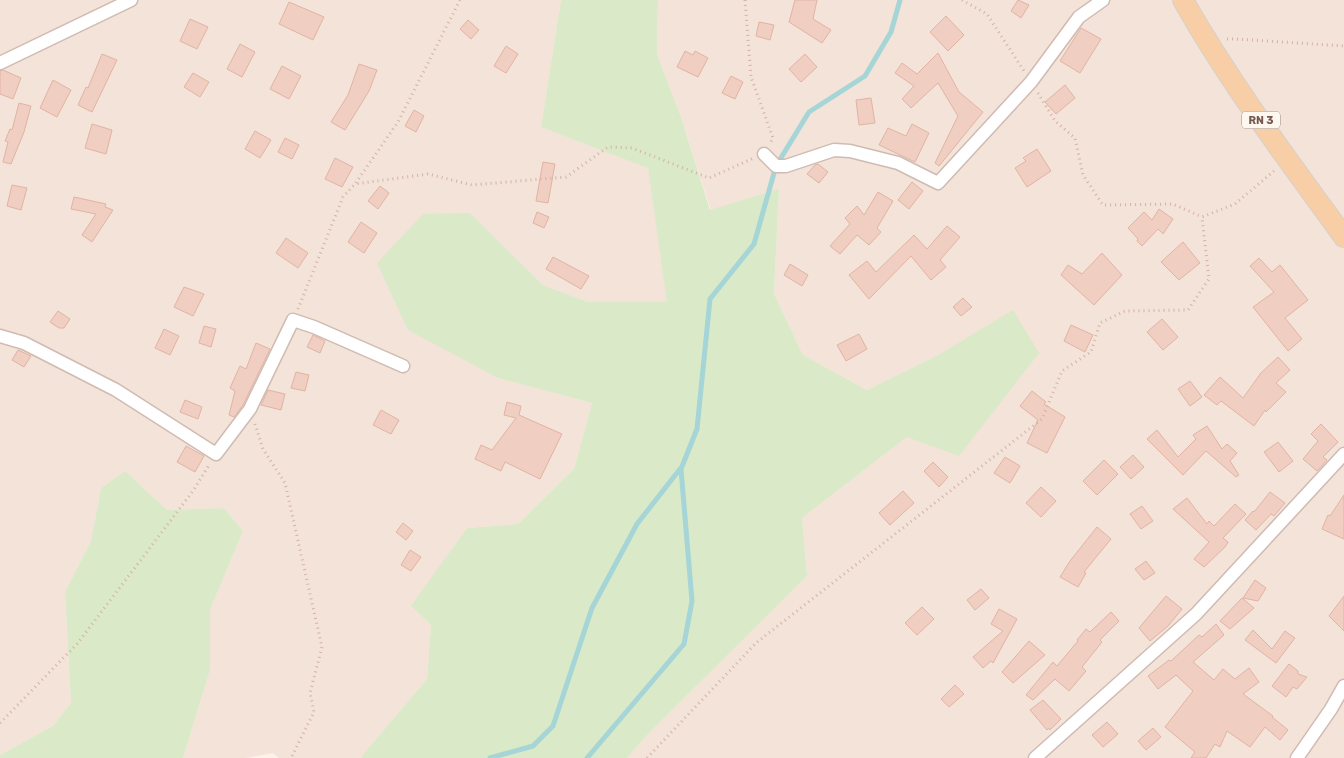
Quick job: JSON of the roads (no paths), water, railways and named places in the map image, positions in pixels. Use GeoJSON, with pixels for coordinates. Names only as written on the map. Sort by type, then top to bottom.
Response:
{"type":"FeatureCollection","features":[{"type":"Feature","properties":{"kind":"main road","name":"RN 3"},"geometry":{"type":"LineString","coordinates":[[1184,0],[1207,41],[1287,159],[1344,237]]}},
{"type":"Feature","properties":{"kind":"street"},"geometry":{"type":"LineString","coordinates":[[0,63],[131,0]]}},
{"type":"Feature","properties":{"kind":"street"},"geometry":{"type":"LineString","coordinates":[[764,154],[776,166],[786,166],[834,150],[850,151],[898,163],[938,183],[1031,82],[1079,18],[1103,0]]}},
{"type":"Feature","properties":{"kind":"street"},"geometry":{"type":"LineString","coordinates":[[0,336],[24,344],[116,390],[216,454],[250,409],[293,320],[314,327],[403,366]]}},
{"type":"Feature","properties":{"kind":"street"},"geometry":{"type":"LineString","coordinates":[[1036,758],[1196,614],[1344,454]]}},
{"type":"Feature","properties":{"kind":"street"},"geometry":{"type":"LineString","coordinates":[[1297,758],[1331,709],[1344,686]]}},
{"type":"Feature","properties":{"kind":"waterway"},"geometry":{"type":"LineString","coordinates":[[587,758],[684,644],[692,601],[681,469],[697,429],[710,299],[754,244],[776,166],[809,112],[865,76],[891,32],[900,0]]}},
{"type":"Feature","properties":{"kind":"waterway"},"geometry":{"type":"LineString","coordinates":[[490,758],[533,746],[553,726],[592,608],[637,524],[680,469]]}}]}
